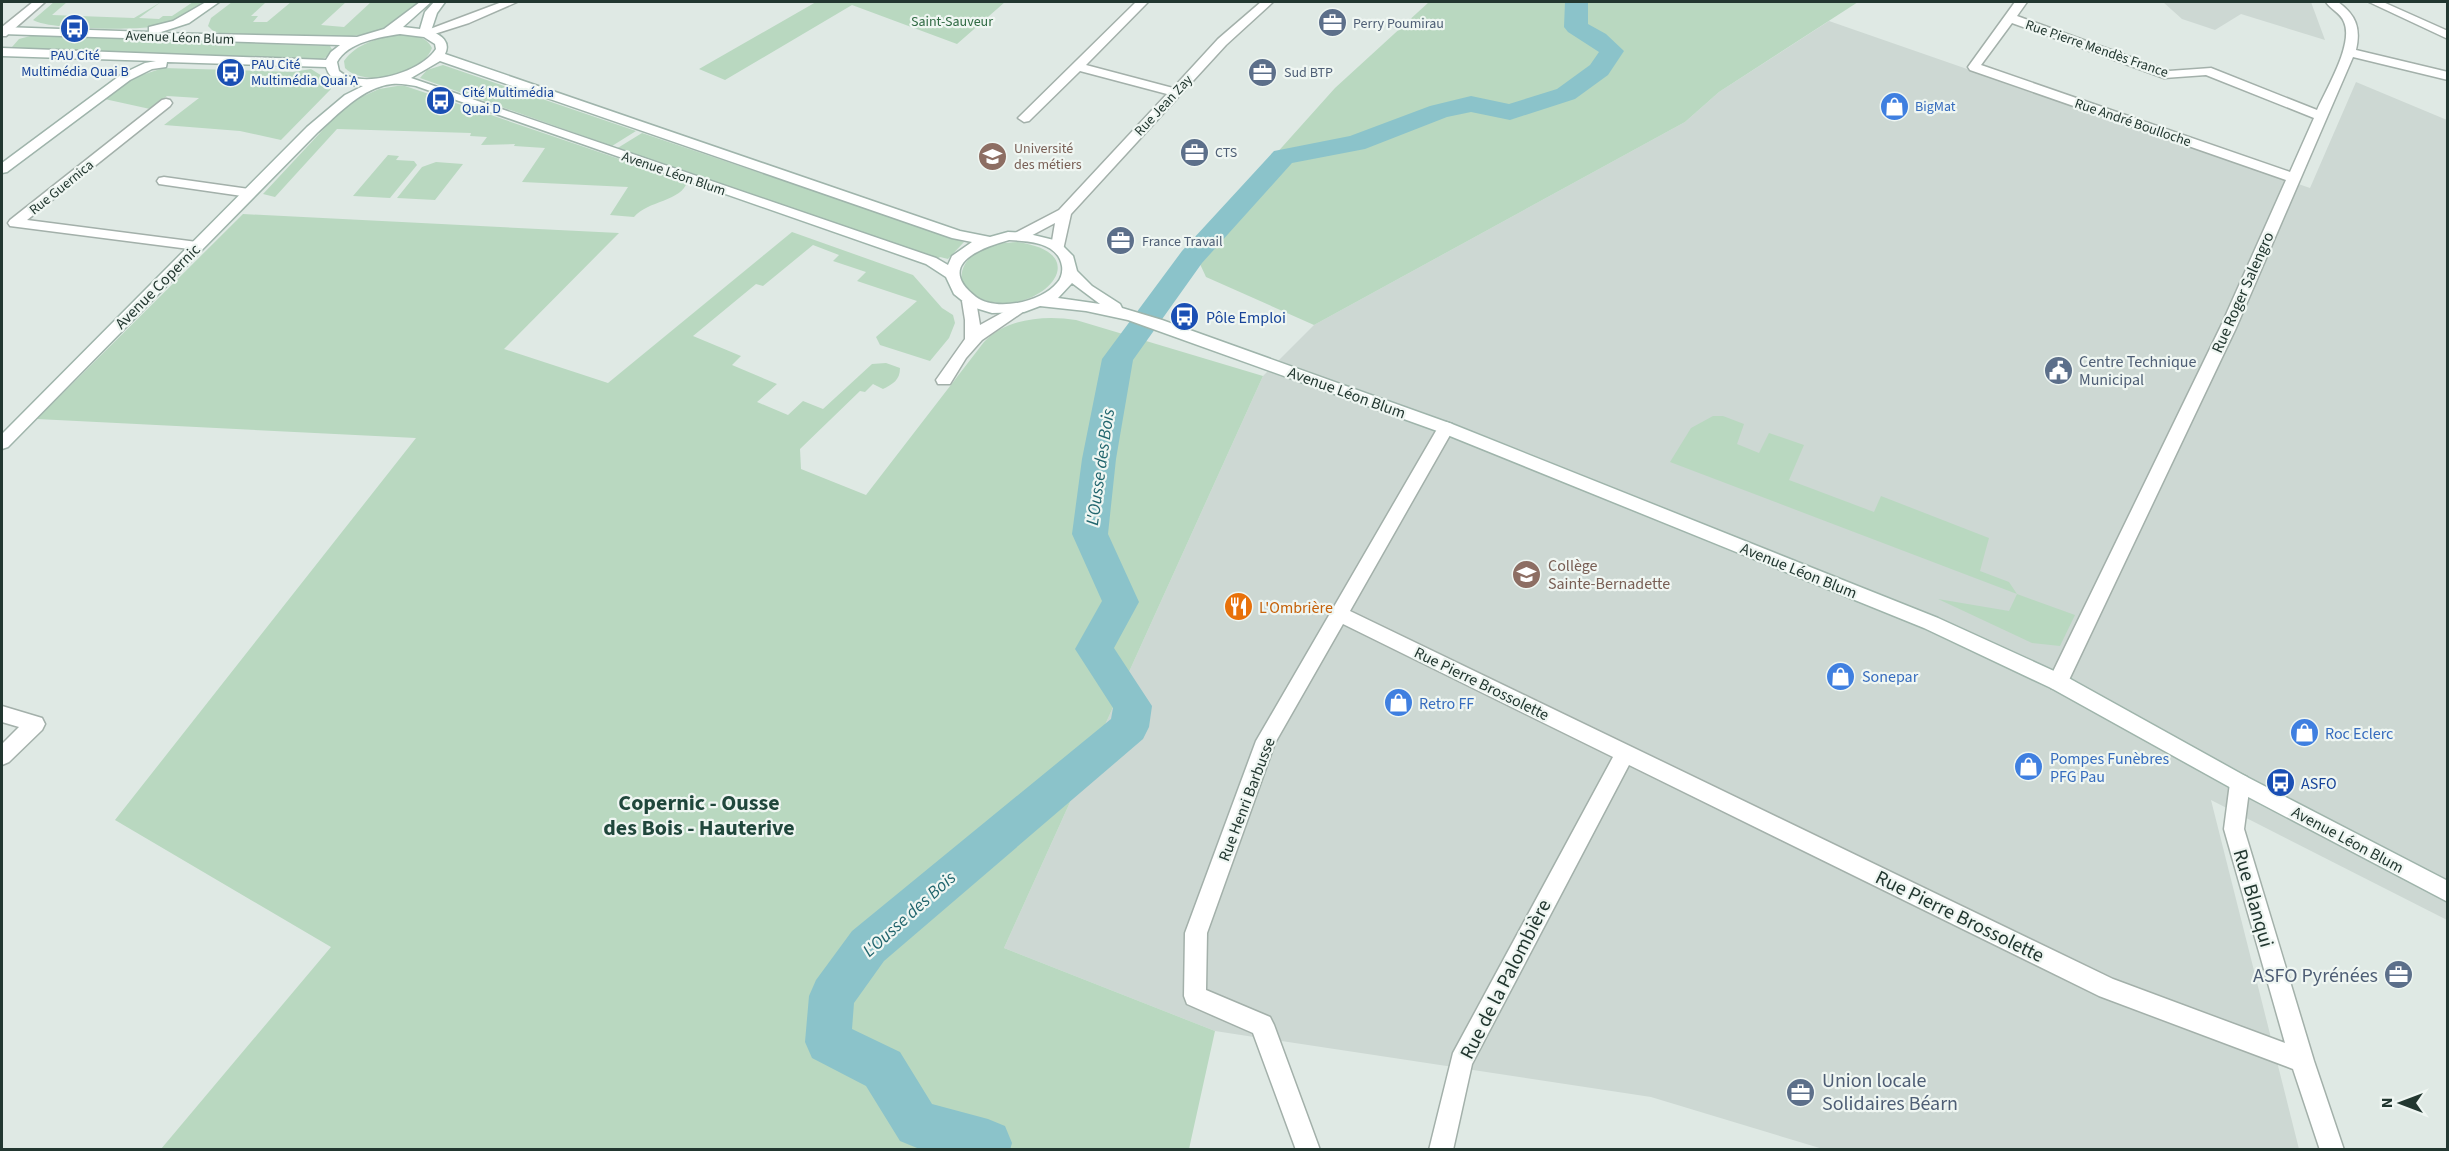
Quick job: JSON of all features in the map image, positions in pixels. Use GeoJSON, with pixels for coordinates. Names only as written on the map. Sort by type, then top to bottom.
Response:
{"type":"FeatureCollection","features":[{"type":"Feature","properties":{"kind":"street"},"geometry":{"type":"LineString","coordinates":[[2,31],[39,2]]}},
{"type":"Feature","properties":{"kind":"street"},"geometry":{"type":"LineString","coordinates":[[117,35],[166,29],[191,18],[213,2]]}},
{"type":"Feature","properties":{"kind":"street"},"geometry":{"type":"LineString","coordinates":[[220,39],[205,24],[227,2]]}},
{"type":"Feature","properties":{"kind":"street"},"geometry":{"type":"LineString","coordinates":[[385,32],[403,22],[426,2]]}},
{"type":"Feature","properties":{"kind":"street"},"geometry":{"type":"LineString","coordinates":[[426,32],[431,12],[440,2]]}},
{"type":"Feature","properties":{"kind":"street"},"geometry":{"type":"LineString","coordinates":[[387,81],[352,82],[342,79],[333,73],[331,64],[335,56],[344,48],[357,41],[400,30],[426,32],[465,21],[511,2]]}},
{"type":"Feature","properties":{"kind":"street"},"geometry":{"type":"LineString","coordinates":[[1024,118],[1142,2]]}},
{"type":"Feature","properties":{"kind":"street","name":"Rue Jean Zay"},"geometry":{"type":"LineString","coordinates":[[1020,236],[1064,213],[1222,42],[1266,2]]}},
{"type":"Feature","properties":{"kind":"street"},"geometry":{"type":"LineString","coordinates":[[2010,18],[2021,2]]}},
{"type":"Feature","properties":{"kind":"street","name":"Rue Roger Salengro"},"geometry":{"type":"LineString","coordinates":[[2058,682],[2228,328],[2292,177],[2349,52],[2353,25],[2343,10],[2331,2]]}},
{"type":"Feature","properties":{"kind":"street"},"geometry":{"type":"LineString","coordinates":[[2375,2],[2448,36]]}},
{"type":"Feature","properties":{"kind":"street","name":"Rue André Boulloche"},"geometry":{"type":"LineString","coordinates":[[2010,18],[1974,67],[2292,177]]}},
{"type":"Feature","properties":{"kind":"street","name":"Rue Pierre Mendès France"},"geometry":{"type":"LineString","coordinates":[[2010,18],[2168,75],[2207,71],[2320,116]]}},
{"type":"Feature","properties":{"kind":"street"},"geometry":{"type":"LineString","coordinates":[[438,56],[441,41],[465,21]]}},
{"type":"Feature","properties":{"kind":"street","name":"Avenue Léon Blum"},"geometry":{"type":"LineString","coordinates":[[2,31],[220,39],[357,41]]}},
{"type":"Feature","properties":{"kind":"street"},"geometry":{"type":"LineString","coordinates":[[426,32],[441,41]]}},
{"type":"Feature","properties":{"kind":"street","name":"Avenue Léon Blum"},"geometry":{"type":"LineString","coordinates":[[2,52],[331,64]]}},
{"type":"Feature","properties":{"kind":"street"},"geometry":{"type":"LineString","coordinates":[[2349,52],[2448,76]]}},
{"type":"Feature","properties":{"kind":"street"},"geometry":{"type":"LineString","coordinates":[[69,119],[83,96],[109,77],[113,65],[93,56]]}},
{"type":"Feature","properties":{"kind":"street","name":"Avenue Léon Blum"},"geometry":{"type":"LineString","coordinates":[[438,56],[957,235],[987,240]]}},
{"type":"Feature","properties":{"kind":"street","name":"Avenue Copernic"},"geometry":{"type":"LineString","coordinates":[[2,443],[312,130],[349,98],[412,73],[438,56]]}},
{"type":"Feature","properties":{"kind":"street"},"geometry":{"type":"LineString","coordinates":[[2,169],[126,77],[149,66],[198,60]]}},
{"type":"Feature","properties":{"kind":"street"},"geometry":{"type":"LineString","coordinates":[[1078,67],[1175,92]]}},
{"type":"Feature","properties":{"kind":"street","name":"Avenue Copernic"},"geometry":{"type":"LineString","coordinates":[[312,130],[335,96],[342,79]]}},
{"type":"Feature","properties":{"kind":"street","name":"Avenue Léon Blum"},"geometry":{"type":"LineString","coordinates":[[387,81],[418,83],[931,261],[952,274]]}},
{"type":"Feature","properties":{"kind":"street","name":"Rue Guernica"},"geometry":{"type":"LineString","coordinates":[[166,103],[15,223],[197,246]]}},
{"type":"Feature","properties":{"kind":"street"},"geometry":{"type":"LineString","coordinates":[[164,181],[249,193]]}},
{"type":"Feature","properties":{"kind":"street"},"geometry":{"type":"LineString","coordinates":[[1058,248],[1064,213]]}},
{"type":"Feature","properties":{"kind":"street"},"geometry":{"type":"LineString","coordinates":[[944,380],[972,338],[993,322],[1042,302],[1060,289],[1070,273],[1070,264],[1058,248],[1048,242],[1020,236],[987,240],[962,254],[952,274],[953,284],[959,294],[985,307],[1023,308]]}},
{"type":"Feature","properties":{"kind":"street","name":"Avenue Léon Blum"},"geometry":{"type":"LineString","coordinates":[[1070,273],[1087,289],[1128,314]]}},
{"type":"Feature","properties":{"kind":"street"},"geometry":{"type":"LineString","coordinates":[[969,301],[974,320],[972,338]]}},
{"type":"Feature","properties":{"kind":"street","name":"Avenue Léon Blum"},"geometry":{"type":"LineString","coordinates":[[1042,302],[1072,303],[1128,314],[1157,323],[1446,428],[1931,623],[2058,682],[2240,783],[2448,892]]}},
{"type":"Feature","properties":{"kind":"street","name":"Rue Henri Barbusse"},"geometry":{"type":"LineString","coordinates":[[1308,1149],[1262,1025],[1195,996],[1196,933],[1266,741],[1446,428]]}},
{"type":"Feature","properties":{"kind":"street","name":"Rue Pierre Brossolette"},"geometry":{"type":"LineString","coordinates":[[1339,614],[2107,988],[2302,1061]]}},
{"type":"Feature","properties":{"kind":"street"},"geometry":{"type":"LineString","coordinates":[[2,714],[35,724],[2,756]]}},
{"type":"Feature","properties":{"kind":"street","name":"Rue de la Palombière"},"geometry":{"type":"LineString","coordinates":[[1441,1149],[1461,1061],[1625,753]]}},
{"type":"Feature","properties":{"kind":"street","name":"Rue Blanqui"},"geometry":{"type":"LineString","coordinates":[[2240,783],[2234,830],[2302,1061],[2332,1149]]}},
{"type":"Feature","properties":{"kind":"shaded area"},"geometry":{"type":"Polygon","coordinates":[[[2163,2],[2311,2],[2325,40],[2241,14],[2215,30],[2182,19],[2163,2]]]}},
{"type":"Feature","properties":{"kind":"shaded area"},"geometry":{"type":"Polygon","coordinates":[[[1829,21],[2310,188],[2356,82],[2447,120],[2447,920],[2211,800],[2299,1149],[1823,1149],[1651,1097],[1215,1031],[1004,948],[1263,376],[1314,325],[1685,122],[1719,92],[1829,21]]]}},
{"type":"Feature","properties":{"kind":"green space"},"geometry":{"type":"Polygon","coordinates":[[[54,2],[67,2],[52,15],[134,18],[161,2],[139,18],[159,19],[163,16],[172,16],[193,2],[203,2],[174,21],[153,27],[76,28],[33,20],[54,2]]]}},
{"type":"Feature","properties":{"kind":"green space"},"geometry":{"type":"Polygon","coordinates":[[[232,2],[264,2],[251,16],[258,16],[253,22],[267,22],[291,2],[346,2],[321,25],[344,27],[371,2],[421,2],[400,21],[379,30],[335,38],[288,38],[222,34],[213,31],[208,26],[211,18],[232,2]]]}},
{"type":"Feature","properties":{"kind":"green space","name":"Saint-Sauveur"},"geometry":{"type":"Polygon","coordinates":[[[816,2],[1005,2],[957,44],[852,5],[725,80],[699,69],[816,2]]]}},
{"type":"Feature","properties":{"kind":"green space"},"geometry":{"type":"Polygon","coordinates":[[[1429,2],[1858,2],[1719,92],[1685,122],[1314,325],[1206,277],[1200,264],[1207,231],[1335,88],[1429,2]]]}},
{"type":"Feature","properties":{"kind":"green space"},"geometry":{"type":"Polygon","coordinates":[[[34,35],[330,46],[333,51],[329,56],[320,60],[12,47],[19,39],[34,35]]]}},
{"type":"Feature","properties":{"kind":"green space"},"geometry":{"type":"Polygon","coordinates":[[[399,35],[422,38],[432,48],[417,66],[405,72],[379,78],[354,74],[345,68],[344,61],[355,50],[376,40],[399,35]]]}},
{"type":"Feature","properties":{"kind":"green space"},"geometry":{"type":"Polygon","coordinates":[[[443,65],[636,131],[612,146],[420,78],[427,70],[443,65]]]}},
{"type":"Feature","properties":{"kind":"green space"},"geometry":{"type":"Polygon","coordinates":[[[163,68],[293,72],[311,69],[327,79],[331,89],[281,140],[240,131],[164,125],[199,98],[167,96],[150,109],[100,98],[136,77],[163,68]]]}},
{"type":"Feature","properties":{"kind":"green space"},"geometry":{"type":"Polygon","coordinates":[[[405,86],[687,182],[678,193],[647,207],[634,217],[610,215],[628,187],[522,182],[545,148],[514,146],[515,144],[481,145],[487,137],[470,136],[471,133],[337,129],[275,197],[263,194],[348,103],[379,89],[405,86]]]}},
{"type":"Feature","properties":{"kind":"green space"},"geometry":{"type":"Polygon","coordinates":[[[642,133],[964,242],[948,259],[940,257],[937,259],[616,149],[642,133]]]}},
{"type":"Feature","properties":{"kind":"green space"},"geometry":{"type":"Polygon","coordinates":[[[388,155],[399,156],[396,160],[414,161],[417,165],[390,198],[353,196],[388,155]]]}},
{"type":"Feature","properties":{"kind":"green space"},"geometry":{"type":"Polygon","coordinates":[[[436,162],[463,164],[435,200],[397,198],[422,167],[436,162]]]}},
{"type":"Feature","properties":{"kind":"green space"},"geometry":{"type":"Polygon","coordinates":[[[243,214],[619,233],[504,349],[608,383],[792,232],[913,275],[942,308],[953,315],[955,323],[949,338],[930,361],[880,345],[876,337],[917,301],[857,281],[866,272],[833,261],[839,255],[813,245],[763,286],[756,284],[693,336],[741,356],[732,365],[777,384],[757,402],[788,415],[803,401],[823,409],[872,364],[886,363],[900,368],[897,379],[883,389],[873,384],[865,392],[860,391],[800,449],[801,469],[866,495],[984,342],[993,334],[1015,323],[1040,318],[1076,320],[1263,376],[1004,948],[1215,1031],[1189,1149],[161,1149],[331,947],[115,820],[416,438],[37,419],[243,214]]]}},
{"type":"Feature","properties":{"kind":"green space"},"geometry":{"type":"Polygon","coordinates":[[[1017,242],[1043,249],[1055,259],[1057,272],[1050,284],[1037,295],[1018,301],[998,303],[977,297],[969,292],[964,285],[962,271],[970,257],[985,247],[1017,242]]]}},
{"type":"Feature","properties":{"kind":"green space"},"geometry":{"type":"Polygon","coordinates":[[[1713,416],[1723,416],[1744,424],[1737,444],[1759,453],[1769,433],[1804,445],[1789,480],[1874,512],[1881,496],[1989,538],[1980,571],[2009,582],[2017,594],[1670,462],[1691,428],[1713,416]]]}},
{"type":"Feature","properties":{"kind":"green space"},"geometry":{"type":"Polygon","coordinates":[[[2017,594],[2075,615],[2060,646],[2032,643],[1938,599],[2009,611],[2017,594]]]}},
{"type":"Feature","properties":{"kind":"waterway","name":"L'Ousse des Bois"},"geometry":{"type":"LineString","coordinates":[[984,1150],[988,1143],[917,1124],[883,1069],[828,1042],[832,996],[868,946],[1129,727],[1133,706],[1094,649],[1121,602],[1090,534],[1099,459],[1118,359],[1192,257],[1283,157],[1356,143],[1439,111],[1471,104],[1510,112],[1566,94],[1599,70],[1612,51],[1598,39],[1576,27],[1578,4],[1576,2]]}},
{"type":"Feature","properties":{"kind":"place","name":"Perry Poumirau"},"geometry":{"type":"Point","coordinates":[1332,23]}},
{"type":"Feature","properties":{"kind":"place","name":"PAU Cité Multimédia Quai B"},"geometry":{"type":"Point","coordinates":[75,28]}},
{"type":"Feature","properties":{"kind":"place","name":"PAU Cité Multimédia Quai A"},"geometry":{"type":"Point","coordinates":[230,72]}},
{"type":"Feature","properties":{"kind":"place","name":"Sud BTP"},"geometry":{"type":"Point","coordinates":[1263,72]}},
{"type":"Feature","properties":{"kind":"place","name":"Cité Multimédia Quai D"},"geometry":{"type":"Point","coordinates":[441,100]}},
{"type":"Feature","properties":{"kind":"place","name":"BigMat"},"geometry":{"type":"Point","coordinates":[1894,106]}},
{"type":"Feature","properties":{"kind":"place","name":"CTS"},"geometry":{"type":"Point","coordinates":[1194,152]}},
{"type":"Feature","properties":{"kind":"place","name":"Université des métiers"},"geometry":{"type":"Point","coordinates":[993,156]}},
{"type":"Feature","properties":{"kind":"place","name":"France Travail"},"geometry":{"type":"Point","coordinates":[1121,241]}},
{"type":"Feature","properties":{"kind":"place","name":"Pôle Emploi"},"geometry":{"type":"Point","coordinates":[1185,317]}},
{"type":"Feature","properties":{"kind":"place","name":"Centre Technique Municipal"},"geometry":{"type":"Point","coordinates":[2058,370]}},
{"type":"Feature","properties":{"kind":"place","name":"Collège Sainte-Bernadette"},"geometry":{"type":"Point","coordinates":[1527,574]}},
{"type":"Feature","properties":{"kind":"place","name":"L'Ombrière"},"geometry":{"type":"Point","coordinates":[1238,607]}},
{"type":"Feature","properties":{"kind":"place","name":"Sonepar"},"geometry":{"type":"Point","coordinates":[1841,676]}},
{"type":"Feature","properties":{"kind":"place","name":"Retro FF"},"geometry":{"type":"Point","coordinates":[1398,703]}},
{"type":"Feature","properties":{"kind":"place","name":"Roc Eclerc"},"geometry":{"type":"Point","coordinates":[2304,733]}},
{"type":"Feature","properties":{"kind":"place","name":"Pompes Funèbres PFG Pau"},"geometry":{"type":"Point","coordinates":[2029,767]}},
{"type":"Feature","properties":{"kind":"place","name":"ASFO"},"geometry":{"type":"Point","coordinates":[2280,783]}},
{"type":"Feature","properties":{"kind":"place","name":"ASFO Pyrénées"},"geometry":{"type":"Point","coordinates":[2399,975]}},
{"type":"Feature","properties":{"kind":"place","name":"Union locale Solidaires Béarn"},"geometry":{"type":"Point","coordinates":[1801,1092]}},
{"type":"Feature","properties":{"kind":"district","name":"Copernic - Ousse des Bois - Hauterive"},"geometry":{"type":"Point","coordinates":[699,814]}}]}
